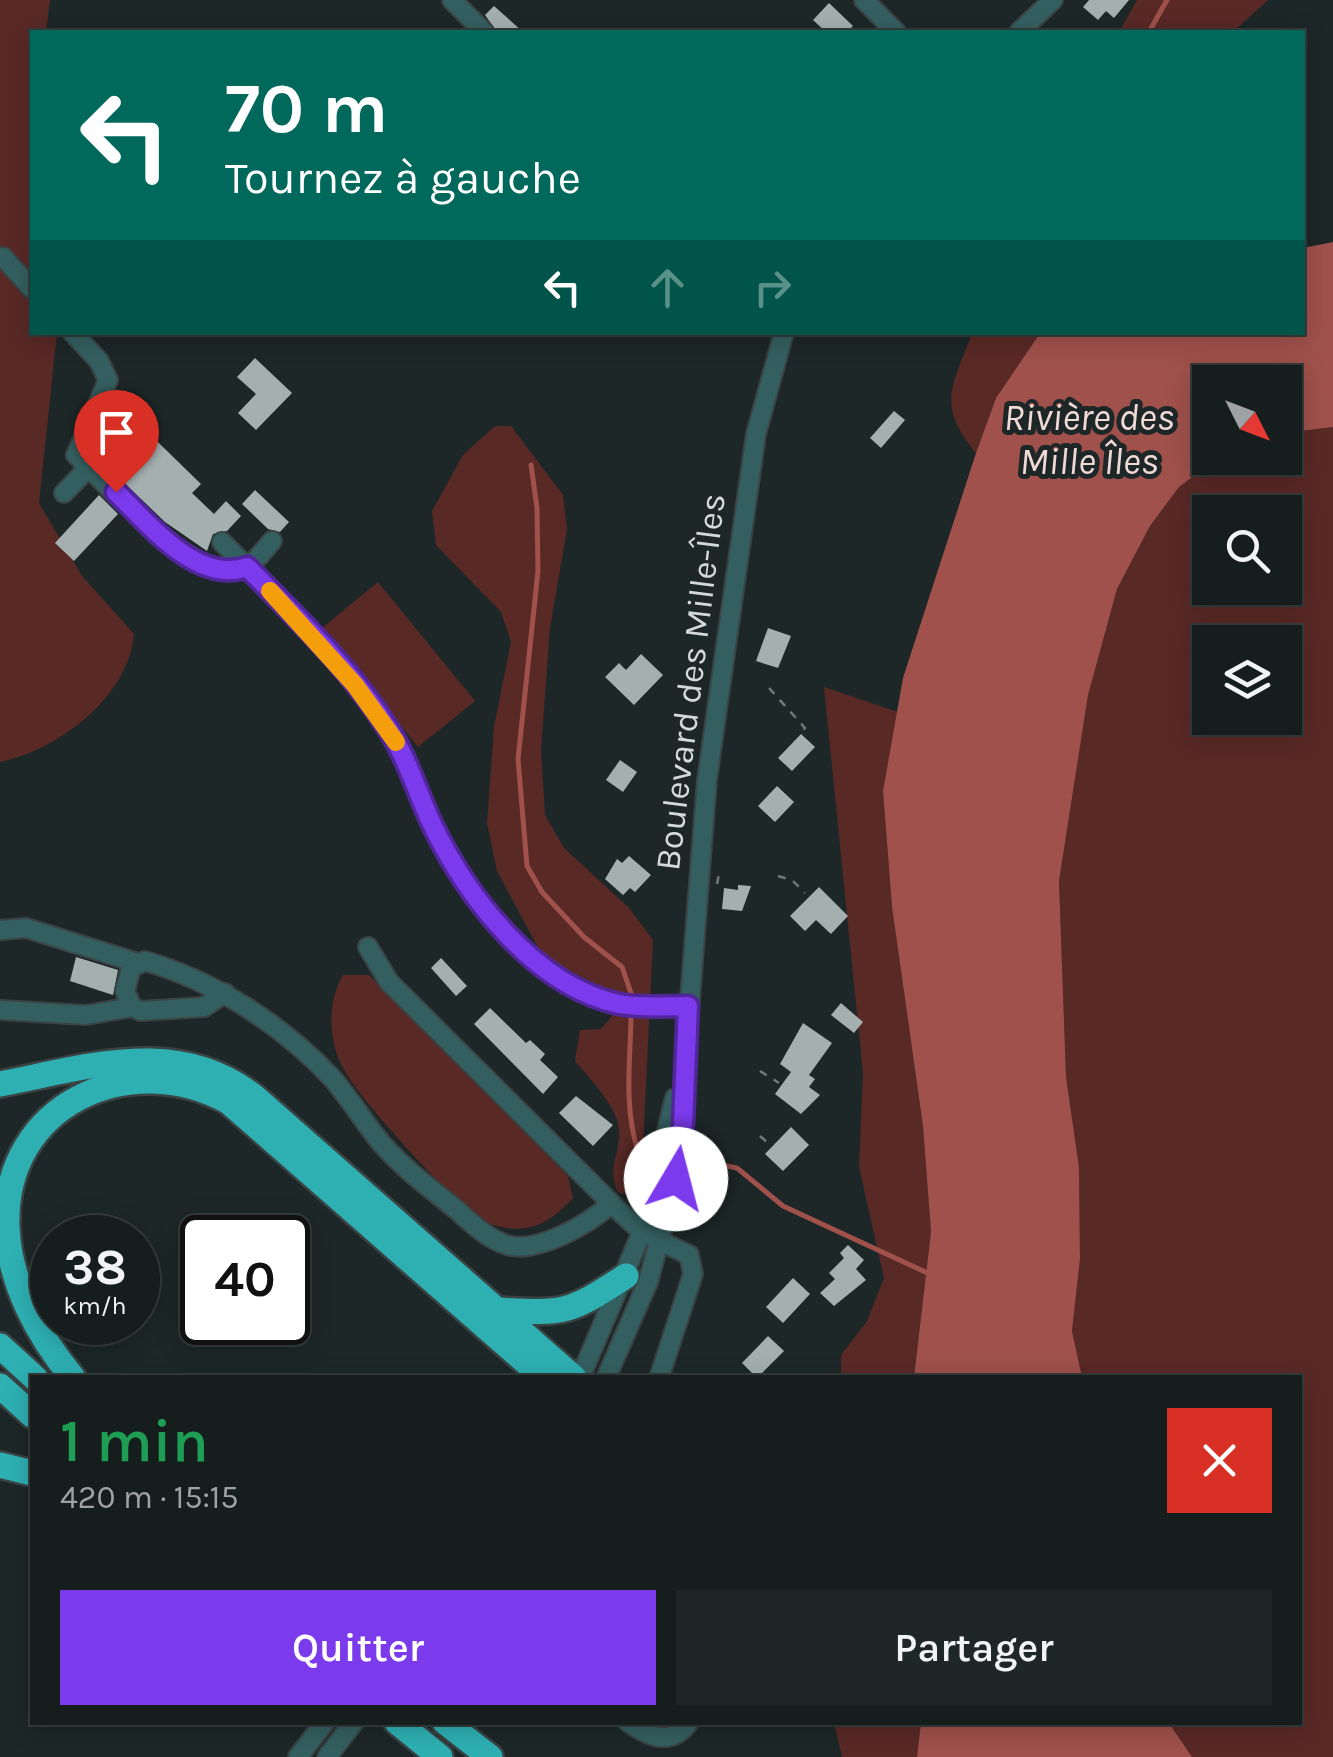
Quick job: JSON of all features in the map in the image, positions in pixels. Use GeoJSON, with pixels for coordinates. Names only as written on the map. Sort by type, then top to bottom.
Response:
{"type":"FeatureCollection","features":[{"type":"Feature","properties":{"kind":"highway"},"geometry":{"type":"LineString","coordinates":[[0,1084],[150,1058],[192,1064],[228,1079],[574,1375]]}},
{"type":"Feature","properties":{"kind":"highway"},"geometry":{"type":"LineString","coordinates":[[71,1375],[27,1304],[7,1228],[10,1190],[22,1158],[40,1129],[67,1105],[101,1088],[146,1078],[198,1086],[229,1102],[541,1375]]}},
{"type":"Feature","properties":{"kind":"highway"},"geometry":{"type":"LineString","coordinates":[[498,1310],[547,1314],[569,1310],[626,1276]]}},
{"type":"Feature","properties":{"kind":"highway"},"geometry":{"type":"LineString","coordinates":[[0,1346],[32,1375]]}},
{"type":"Feature","properties":{"kind":"highway"},"geometry":{"type":"LineString","coordinates":[[0,1386],[30,1413]]}},
{"type":"Feature","properties":{"kind":"highway"},"geometry":{"type":"LineString","coordinates":[[0,1465],[30,1472]]}},
{"type":"Feature","properties":{"kind":"highway"},"geometry":{"type":"LineString","coordinates":[[401,1725],[440,1757]]}},
{"type":"Feature","properties":{"kind":"highway"},"geometry":{"type":"LineString","coordinates":[[449,1725],[490,1757]]}},
{"type":"Feature","properties":{"kind":"street"},"geometry":{"type":"LineString","coordinates":[[452,0],[482,30]]}},
{"type":"Feature","properties":{"kind":"street"},"geometry":{"type":"LineString","coordinates":[[864,0],[894,30]]}},
{"type":"Feature","properties":{"kind":"street"},"geometry":{"type":"LineString","coordinates":[[1021,30],[1054,0]]}},
{"type":"Feature","properties":{"kind":"street"},"geometry":{"type":"LineString","coordinates":[[3,257],[30,288]]}},
{"type":"Feature","properties":{"kind":"street"},"geometry":{"type":"LineString","coordinates":[[74,335],[107,374],[100,422],[76,455],[178,550],[224,570],[247,567],[272,541]]}},
{"type":"Feature","properties":{"kind":"street","name":"Boulevard des Mille-Îles"},"geometry":{"type":"LineString","coordinates":[[578,1375],[626,1276],[667,1144],[684,1043],[703,813],[738,548],[760,410],[783,335]]}},
{"type":"Feature","properties":{"kind":"street"},"geometry":{"type":"LineString","coordinates":[[64,492],[89,467]]}},
{"type":"Feature","properties":{"kind":"street"},"geometry":{"type":"LineString","coordinates":[[222,542],[380,716],[452,860],[516,940],[557,977],[584,992],[621,1004],[688,1006]]}},
{"type":"Feature","properties":{"kind":"street"},"geometry":{"type":"LineString","coordinates":[[1,928],[26,928],[138,963]]}},
{"type":"Feature","properties":{"kind":"street"},"geometry":{"type":"LineString","coordinates":[[368,947],[389,982],[611,1204],[642,1232],[684,1251],[694,1268],[660,1375]]}},
{"type":"Feature","properties":{"kind":"street"},"geometry":{"type":"LineString","coordinates":[[225,993],[204,1008],[141,1012],[132,1007],[125,991],[132,968],[145,960],[188,973],[225,993],[328,1074],[395,1157],[492,1238],[509,1246],[531,1245],[594,1217],[611,1204]]}},
{"type":"Feature","properties":{"kind":"street"},"geometry":{"type":"LineString","coordinates":[[0,1010],[86,1015],[132,1007]]}},
{"type":"Feature","properties":{"kind":"street","name":"Boulevard des Mille-Îles"},"geometry":{"type":"LineString","coordinates":[[607,1375],[639,1305],[660,1241],[682,1144],[684,1043]]}},
{"type":"Feature","properties":{"kind":"street"},"geometry":{"type":"LineString","coordinates":[[50,1074],[67,1105]]}},
{"type":"Feature","properties":{"kind":"street"},"geometry":{"type":"LineString","coordinates":[[298,1757],[323,1725]]}},
{"type":"Feature","properties":{"kind":"street"},"geometry":{"type":"LineString","coordinates":[[634,1725],[660,1738],[674,1736],[685,1725]]}},
{"type":"Feature","properties":{"kind":"street"},"geometry":{"type":"LineString","coordinates":[[327,1757],[350,1728]]}},
{"type":"Feature","properties":{"kind":"path"},"geometry":{"type":"LineString","coordinates":[[769,688],[805,728],[801,733]]}},
{"type":"Feature","properties":{"kind":"path"},"geometry":{"type":"LineString","coordinates":[[778,876],[792,880],[805,893]]}},
{"type":"Feature","properties":{"kind":"path"},"geometry":{"type":"LineString","coordinates":[[760,1072],[778,1083]]}},
{"type":"Feature","properties":{"kind":"path"},"geometry":{"type":"LineString","coordinates":[[760,1136],[768,1143]]}},
{"type":"Feature","properties":{"kind":"shaded area"},"geometry":{"type":"Polygon","coordinates":[[[0,0],[50,0],[46,30],[30,30],[30,335],[57,335],[39,503],[82,576],[134,634],[119,678],[87,717],[45,746],[0,762],[0,0]]]}},
{"type":"Feature","properties":{"kind":"shaded area"},"geometry":{"type":"Polygon","coordinates":[[[1137,0],[1268,0],[1235,30],[1120,30],[1137,0]]]}},
{"type":"Feature","properties":{"kind":"shaded area"},"geometry":{"type":"Polygon","coordinates":[[[971,335],[1039,335],[996,398],[976,453],[956,421],[952,408],[954,382],[971,335]]]}},
{"type":"Feature","properties":{"kind":"shaded area"},"geometry":{"type":"Polygon","coordinates":[[[495,426],[511,426],[563,495],[567,529],[550,628],[541,750],[545,815],[564,848],[629,908],[653,940],[642,1166],[630,1196],[618,1192],[615,1183],[617,1120],[602,1093],[575,1061],[580,1030],[601,1029],[612,1016],[609,991],[543,957],[497,871],[487,823],[494,727],[511,642],[501,612],[436,545],[432,511],[463,455],[495,426]]]}},
{"type":"Feature","properties":{"kind":"shaded area"},"geometry":{"type":"Polygon","coordinates":[[[1333,427],[1333,1757],[1192,1757],[1170,1725],[1302,1725],[1302,1375],[1082,1375],[1072,1331],[1080,1259],[1079,1167],[1066,1077],[1059,881],[1088,694],[1117,589],[1150,526],[1179,487],[1195,475],[1302,475],[1302,431],[1333,427]]]}},
{"type":"Feature","properties":{"kind":"shaded area"},"geometry":{"type":"Polygon","coordinates":[[[378,582],[475,701],[418,747],[322,628],[378,582]]]}},
{"type":"Feature","properties":{"kind":"shaded area"},"geometry":{"type":"Polygon","coordinates":[[[824,687],[898,712],[883,791],[892,907],[923,1126],[931,1232],[914,1375],[841,1375],[841,1355],[867,1321],[884,1278],[859,1167],[863,1073],[824,687]]]}},
{"type":"Feature","properties":{"kind":"shaded area"},"geometry":{"type":"Polygon","coordinates":[[[343,975],[369,975],[568,1176],[573,1198],[566,1205],[536,1226],[500,1227],[478,1218],[428,1171],[368,1103],[339,1059],[332,1035],[332,1009],[343,975]]]}},
{"type":"Feature","properties":{"kind":"shaded area"},"geometry":{"type":"Polygon","coordinates":[[[834,1725],[921,1725],[917,1757],[842,1757],[834,1725]]]}},
{"type":"Feature","properties":{"kind":"water","name":"Rivière des Mille Îles"},"geometry":{"type":"Polygon","coordinates":[[[1333,242],[1333,427],[1302,431],[1302,365],[1192,365],[1192,475],[1195,475],[1179,487],[1150,526],[1117,589],[1088,695],[1059,881],[1066,1077],[1079,1167],[1080,1259],[1072,1331],[1082,1375],[914,1375],[931,1232],[923,1126],[892,907],[883,791],[903,678],[996,398],[1039,335],[1305,335],[1305,248],[1333,242]]]}},
{"type":"Feature","properties":{"kind":"water"},"geometry":{"type":"Polygon","coordinates":[[[921,1725],[1170,1725],[1192,1757],[917,1757],[921,1725]]]}},
{"type":"Feature","properties":{"kind":"building"},"geometry":{"type":"Polygon","coordinates":[[[1089,0],[1129,0],[1114,18],[1106,11],[1098,20],[1083,7],[1089,0]]]}},
{"type":"Feature","properties":{"kind":"building"},"geometry":{"type":"Polygon","coordinates":[[[829,3],[853,26],[849,30],[824,30],[813,20],[829,3]]]}},
{"type":"Feature","properties":{"kind":"building"},"geometry":{"type":"Polygon","coordinates":[[[494,6],[521,30],[496,30],[485,15],[494,6]]]}},
{"type":"Feature","properties":{"kind":"building"},"geometry":{"type":"Polygon","coordinates":[[[255,358],[292,393],[256,430],[238,413],[256,394],[237,377],[255,358]]]}},
{"type":"Feature","properties":{"kind":"building"},"geometry":{"type":"Polygon","coordinates":[[[894,411],[905,420],[881,448],[870,438],[894,411]]]}},
{"type":"Feature","properties":{"kind":"building"},"geometry":{"type":"Polygon","coordinates":[[[128,413],[201,484],[192,493],[214,514],[226,501],[241,516],[227,531],[213,534],[207,551],[165,522],[91,451],[128,413]]]}},
{"type":"Feature","properties":{"kind":"building"},"geometry":{"type":"Polygon","coordinates":[[[255,490],[289,522],[280,532],[268,529],[242,504],[255,490]]]}},
{"type":"Feature","properties":{"kind":"building"},"geometry":{"type":"Polygon","coordinates":[[[99,495],[118,514],[74,561],[55,543],[99,495]]]}},
{"type":"Feature","properties":{"kind":"building"},"geometry":{"type":"Polygon","coordinates":[[[768,628],[791,636],[778,668],[756,661],[768,628]]]}},
{"type":"Feature","properties":{"kind":"building"},"geometry":{"type":"Polygon","coordinates":[[[641,654],[663,675],[634,705],[605,677],[619,663],[626,670],[641,654]]]}},
{"type":"Feature","properties":{"kind":"building"},"geometry":{"type":"Polygon","coordinates":[[[801,734],[815,747],[792,771],[778,758],[801,734]]]}},
{"type":"Feature","properties":{"kind":"building"},"geometry":{"type":"Polygon","coordinates":[[[620,760],[637,772],[623,792],[606,780],[620,760]]]}},
{"type":"Feature","properties":{"kind":"building"},"geometry":{"type":"Polygon","coordinates":[[[777,786],[794,802],[775,822],[758,806],[777,786]]]}},
{"type":"Feature","properties":{"kind":"building"},"geometry":{"type":"Polygon","coordinates":[[[629,856],[651,875],[635,892],[630,888],[623,895],[605,879],[617,859],[622,863],[629,856]]]}},
{"type":"Feature","properties":{"kind":"building"},"geometry":{"type":"Polygon","coordinates":[[[738,885],[751,886],[742,911],[722,909],[724,888],[738,890],[738,885]]]}},
{"type":"Feature","properties":{"kind":"building"},"geometry":{"type":"Polygon","coordinates":[[[819,887],[848,916],[831,934],[816,920],[805,931],[790,916],[819,887]]]}},
{"type":"Feature","properties":{"kind":"building"},"geometry":{"type":"Polygon","coordinates":[[[76,957],[118,970],[113,995],[70,981],[76,957]]]}},
{"type":"Feature","properties":{"kind":"building"},"geometry":{"type":"Polygon","coordinates":[[[441,958],[467,986],[456,996],[431,968],[441,958]]]}},
{"type":"Feature","properties":{"kind":"building"},"geometry":{"type":"Polygon","coordinates":[[[841,1003],[863,1022],[854,1033],[831,1015],[841,1003]]]}},
{"type":"Feature","properties":{"kind":"building"},"geometry":{"type":"Polygon","coordinates":[[[490,1008],[526,1043],[530,1040],[545,1054],[540,1060],[558,1077],[543,1094],[474,1024],[490,1008]]]}},
{"type":"Feature","properties":{"kind":"building"},"geometry":{"type":"Polygon","coordinates":[[[803,1023],[832,1043],[809,1075],[815,1079],[809,1087],[820,1095],[801,1114],[775,1094],[791,1072],[780,1064],[803,1023]]]}},
{"type":"Feature","properties":{"kind":"building"},"geometry":{"type":"Polygon","coordinates":[[[576,1096],[613,1125],[593,1146],[559,1113],[576,1096]]]}},
{"type":"Feature","properties":{"kind":"building"},"geometry":{"type":"Polygon","coordinates":[[[791,1127],[809,1145],[783,1171],[765,1154],[791,1127]]]}},
{"type":"Feature","properties":{"kind":"building"},"geometry":{"type":"Polygon","coordinates":[[[848,1245],[864,1260],[856,1269],[866,1280],[834,1306],[820,1293],[835,1279],[829,1273],[844,1258],[840,1253],[848,1245]]]}},
{"type":"Feature","properties":{"kind":"building"},"geometry":{"type":"Polygon","coordinates":[[[793,1278],[810,1294],[783,1323],[766,1307],[793,1278]]]}},
{"type":"Feature","properties":{"kind":"building"},"geometry":{"type":"Polygon","coordinates":[[[768,1336],[784,1351],[760,1375],[754,1375],[742,1363],[768,1336]]]}},
{"type":"Feature","properties":{"kind":"waterway"},"geometry":{"type":"LineString","coordinates":[[1150,30],[1167,0]]}},
{"type":"Feature","properties":{"kind":"waterway"},"geometry":{"type":"LineString","coordinates":[[531,465],[537,508],[538,571],[518,759],[527,866],[542,892],[584,937],[622,967],[632,996]]}},
{"type":"Feature","properties":{"kind":"waterway"},"geometry":{"type":"LineString","coordinates":[[631,1019],[631,1119],[638,1151],[646,1154]]}},
{"type":"Feature","properties":{"kind":"waterway"},"geometry":{"type":"LineString","coordinates":[[701,1161],[737,1168],[783,1206],[934,1276]]}},
{"type":"Feature","properties":{"kind":"slow traffic"},"geometry":{"type":"LineString","coordinates":[[270,591],[355,685],[396,742]]}},
{"type":"Feature","properties":{"kind":"route"},"geometry":{"type":"LineString","coordinates":[[116,492],[184,554],[224,570],[247,567],[288,608],[388,728],[433,826],[462,876],[531,956],[572,986],[606,1000],[640,1006],[688,1006],[682,1144],[676,1179]]}}]}
